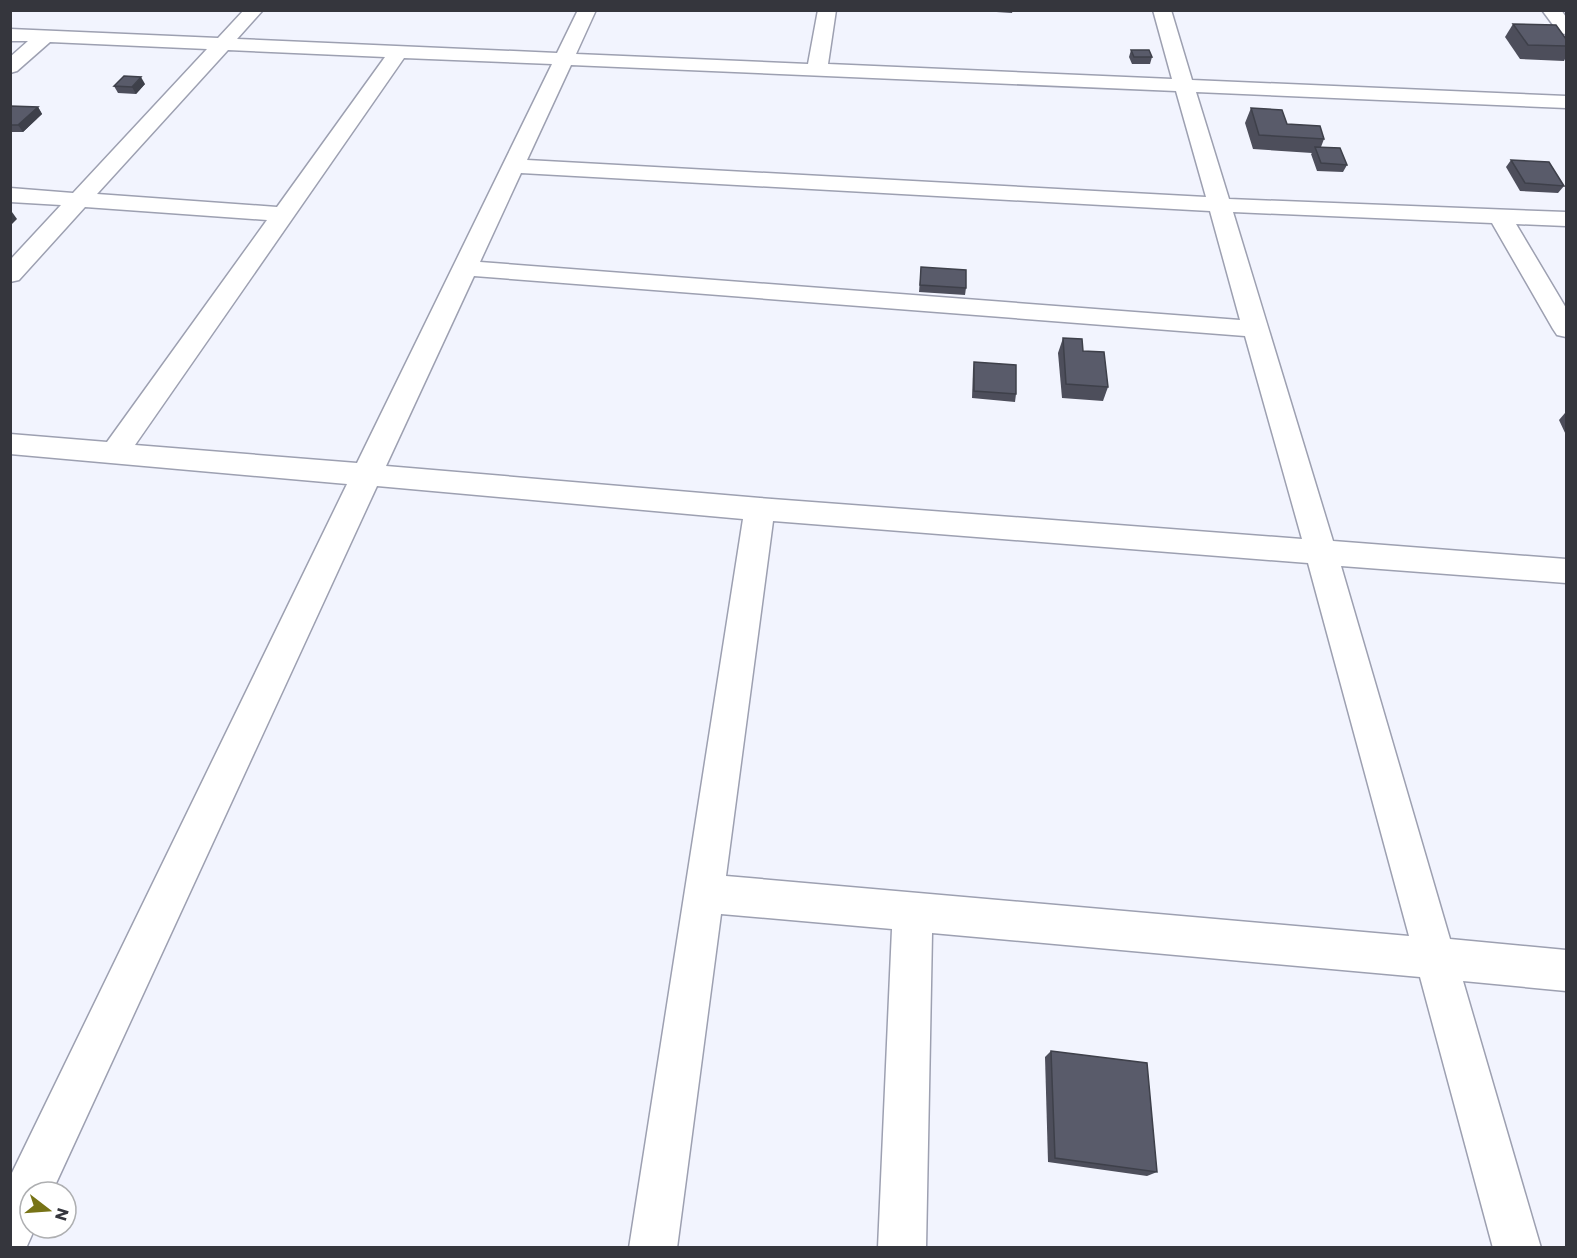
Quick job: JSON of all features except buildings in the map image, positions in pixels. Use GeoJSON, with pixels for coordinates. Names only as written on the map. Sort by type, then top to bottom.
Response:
{"type":"FeatureCollection","features":[{"type":"Feature","properties":{"kind":"street"},"geometry":{"type":"LineString","coordinates":[[10,275],[254,10]]}},
{"type":"Feature","properties":{"kind":"street"},"geometry":{"type":"LineString","coordinates":[[10,1229],[587,10]]}},
{"type":"Feature","properties":{"kind":"street"},"geometry":{"type":"LineString","coordinates":[[817,70],[827,10]]}},
{"type":"Feature","properties":{"kind":"street"},"geometry":{"type":"LineString","coordinates":[[1162,10],[1322,552],[1517,1248]]}},
{"type":"Feature","properties":{"kind":"street"},"geometry":{"type":"LineString","coordinates":[[1551,10],[1566,29]]}},
{"type":"Feature","properties":{"kind":"street"},"geometry":{"type":"LineString","coordinates":[[10,35],[1566,102]]}},
{"type":"Feature","properties":{"kind":"street"},"geometry":{"type":"LineString","coordinates":[[10,67],[45,37]]}},
{"type":"Feature","properties":{"kind":"street"},"geometry":{"type":"LineString","coordinates":[[115,452],[398,52]]}},
{"type":"Feature","properties":{"kind":"street"},"geometry":{"type":"LineString","coordinates":[[514,166],[1219,205],[1566,219]]}},
{"type":"Feature","properties":{"kind":"street"},"geometry":{"type":"LineString","coordinates":[[10,195],[283,214]]}},
{"type":"Feature","properties":{"kind":"street"},"geometry":{"type":"LineString","coordinates":[[1500,216],[1566,329]]}},
{"type":"Feature","properties":{"kind":"street"},"geometry":{"type":"LineString","coordinates":[[466,268],[1256,329]]}},
{"type":"Feature","properties":{"kind":"street"},"geometry":{"type":"LineString","coordinates":[[14,448],[115,452],[760,509],[1566,571]]}},
{"type":"Feature","properties":{"kind":"street"},"geometry":{"type":"LineString","coordinates":[[653,1248],[760,509]]}},
{"type":"Feature","properties":{"kind":"street"},"geometry":{"type":"LineString","coordinates":[[705,893],[1566,970]]}},
{"type":"Feature","properties":{"kind":"street"},"geometry":{"type":"LineString","coordinates":[[902,1248],[913,911]]}}]}
